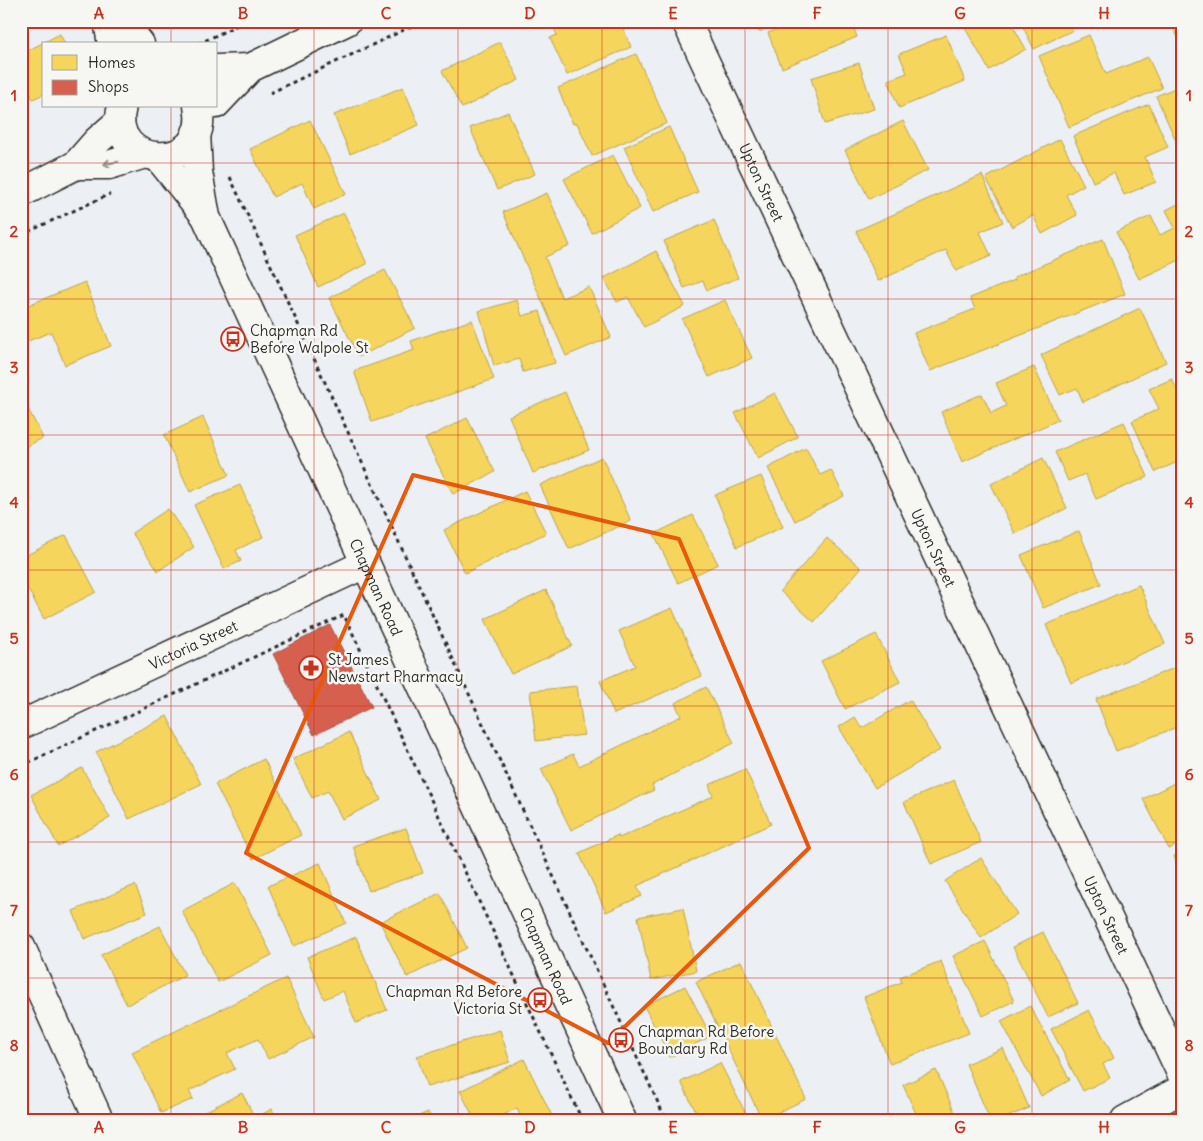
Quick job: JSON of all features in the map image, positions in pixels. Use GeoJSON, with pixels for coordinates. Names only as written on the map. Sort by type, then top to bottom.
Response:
{"type":"FeatureCollection","features":[{"type":"Feature","properties":{"kind":"street"},"geometry":{"type":"LineString","coordinates":[[108,21],[112,42]]}},
{"type":"Feature","properties":{"kind":"street"},"geometry":{"type":"LineString","coordinates":[[122,21],[138,42]]}},
{"type":"Feature","properties":{"kind":"street"},"geometry":{"type":"LineString","coordinates":[[218,101],[250,68],[347,21]]}},
{"type":"Feature","properties":{"kind":"street","name":"Upton Street"},"geometry":{"type":"LineString","coordinates":[[686,21],[1182,1076]]}},
{"type":"Feature","properties":{"kind":"street"},"geometry":{"type":"LineString","coordinates":[[218,69],[250,68]]}},
{"type":"Feature","properties":{"kind":"street"},"geometry":{"type":"LineString","coordinates":[[21,192],[76,165],[121,114]]}},
{"type":"Feature","properties":{"kind":"street","name":"Chapman Road"},"geometry":{"type":"LineString","coordinates":[[121,114],[128,141],[151,156],[206,217]]}},
{"type":"Feature","properties":{"kind":"street"},"geometry":{"type":"LineString","coordinates":[[76,165],[110,165],[151,156],[170,156],[190,144],[205,114]]}},
{"type":"Feature","properties":{"kind":"street","name":"Chapman Road"},"geometry":{"type":"LineString","coordinates":[[205,114],[198,172],[206,217],[622,1120]]}},
{"type":"Feature","properties":{"kind":"street","name":"Victoria Street"},"geometry":{"type":"LineString","coordinates":[[21,725],[365,564]]}},
{"type":"Feature","properties":{"kind":"street"},"geometry":{"type":"LineString","coordinates":[[21,947],[99,1120]]}},
{"type":"Feature","properties":{"kind":"street"},"geometry":{"type":"LineString","coordinates":[[1125,1120],[1182,1089]]}},
{"type":"Feature","properties":{"kind":"path"},"geometry":{"type":"LineString","coordinates":[[202,42],[246,21]]}},
{"type":"Feature","properties":{"kind":"path"},"geometry":{"type":"LineString","coordinates":[[261,97],[423,21]]}},
{"type":"Feature","properties":{"kind":"path"},"geometry":{"type":"LineString","coordinates":[[230,176],[666,1120]]}},
{"type":"Feature","properties":{"kind":"path"},"geometry":{"type":"LineString","coordinates":[[21,235],[114,192]]}},
{"type":"Feature","properties":{"kind":"path"},"geometry":{"type":"LineString","coordinates":[[21,766],[344,615],[582,1120]]}},
{"type":"Feature","properties":{"kind":"highlighted area"},"geometry":{"type":"Polygon","coordinates":[[[413,475],[679,539],[809,848],[608,1043],[246,853],[413,475]]]}},
{"type":"Feature","properties":{"kind":"building: Homes"},"geometry":{"type":"Polygon","coordinates":[[[551,21],[620,21],[631,47],[567,75],[550,38],[557,35],[551,21]]]}},
{"type":"Feature","properties":{"kind":"building: Homes"},"geometry":{"type":"Polygon","coordinates":[[[754,21],[782,21],[759,32],[754,21]]]}},
{"type":"Feature","properties":{"kind":"building: Homes"},"geometry":{"type":"Polygon","coordinates":[[[797,21],[851,21],[857,37],[782,68],[768,33],[797,21]]]}},
{"type":"Feature","properties":{"kind":"building: Homes"},"geometry":{"type":"Polygon","coordinates":[[[961,21],[1010,21],[1026,49],[989,70],[961,21]]]}},
{"type":"Feature","properties":{"kind":"building: Homes"},"geometry":{"type":"Polygon","coordinates":[[[1020,21],[1068,21],[1073,30],[1034,49],[1020,21]]]}},
{"type":"Feature","properties":{"kind":"building: Homes"},"geometry":{"type":"Polygon","coordinates":[[[1182,21],[1182,45],[1172,26],[1182,21]]]}},
{"type":"Feature","properties":{"kind":"building: Homes"},"geometry":{"type":"Polygon","coordinates":[[[60,34],[64,42],[44,42],[60,34]]]}},
{"type":"Feature","properties":{"kind":"building: Homes"},"geometry":{"type":"Polygon","coordinates":[[[946,35],[965,81],[899,108],[888,80],[907,73],[899,54],[946,35]]]}},
{"type":"Feature","properties":{"kind":"building: Homes"},"geometry":{"type":"Polygon","coordinates":[[[1089,35],[1106,74],[1148,57],[1162,88],[1069,127],[1039,56],[1089,35]]]}},
{"type":"Feature","properties":{"kind":"building: Homes"},"geometry":{"type":"Polygon","coordinates":[[[500,42],[519,80],[462,108],[442,71],[500,42]]]}},
{"type":"Feature","properties":{"kind":"building: Homes"},"geometry":{"type":"Polygon","coordinates":[[[42,43],[42,95],[33,99],[21,76],[21,54],[42,43]]]}},
{"type":"Feature","properties":{"kind":"building: Homes"},"geometry":{"type":"Polygon","coordinates":[[[636,54],[667,123],[592,156],[577,123],[573,124],[558,88],[636,54]]]}},
{"type":"Feature","properties":{"kind":"building: Homes"},"geometry":{"type":"Polygon","coordinates":[[[859,63],[874,109],[825,124],[811,78],[859,63]]]}},
{"type":"Feature","properties":{"kind":"building: Homes"},"geometry":{"type":"Polygon","coordinates":[[[1182,85],[1182,141],[1177,143],[1156,96],[1182,85]]]}},
{"type":"Feature","properties":{"kind":"building: Homes"},"geometry":{"type":"Polygon","coordinates":[[[403,87],[419,125],[350,154],[334,115],[403,87]]]}},
{"type":"Feature","properties":{"kind":"building: Homes"},"geometry":{"type":"Polygon","coordinates":[[[1149,104],[1168,147],[1145,157],[1156,182],[1124,195],[1114,173],[1093,182],[1073,136],[1149,104]]]}},
{"type":"Feature","properties":{"kind":"building: Homes"},"geometry":{"type":"Polygon","coordinates":[[[508,112],[535,174],[497,190],[470,128],[508,112]]]}},
{"type":"Feature","properties":{"kind":"building: Homes"},"geometry":{"type":"Polygon","coordinates":[[[310,120],[346,194],[314,209],[302,183],[273,197],[250,149],[310,120]]]}},
{"type":"Feature","properties":{"kind":"building: Homes"},"geometry":{"type":"Polygon","coordinates":[[[903,121],[928,170],[869,199],[845,150],[903,121]]]}},
{"type":"Feature","properties":{"kind":"building: Homes"},"geometry":{"type":"Polygon","coordinates":[[[669,127],[698,192],[653,212],[624,147],[669,127]]]}},
{"type":"Feature","properties":{"kind":"building: Homes"},"geometry":{"type":"Polygon","coordinates":[[[1060,139],[1084,185],[1066,195],[1077,215],[1042,234],[1033,215],[1012,227],[986,178],[1060,139]]]}},
{"type":"Feature","properties":{"kind":"building: Homes"},"geometry":{"type":"Polygon","coordinates":[[[613,155],[640,208],[592,233],[564,179],[613,155]]]}},
{"type":"Feature","properties":{"kind":"building: Homes"},"geometry":{"type":"Polygon","coordinates":[[[982,175],[1003,222],[980,232],[991,256],[956,271],[946,250],[878,281],[856,231],[982,175]]]}},
{"type":"Feature","properties":{"kind":"building: Homes"},"geometry":{"type":"Polygon","coordinates":[[[547,193],[570,246],[545,257],[562,298],[589,287],[611,337],[566,356],[503,212],[547,193]]]}},
{"type":"Feature","properties":{"kind":"building: Homes"},"geometry":{"type":"Polygon","coordinates":[[[1182,202],[1182,259],[1139,279],[1116,232],[1151,216],[1160,235],[1175,228],[1166,210],[1182,202]]]}},
{"type":"Feature","properties":{"kind":"building: Homes"},"geometry":{"type":"Polygon","coordinates":[[[344,213],[367,264],[318,287],[295,235],[344,213]]]}},
{"type":"Feature","properties":{"kind":"building: Homes"},"geometry":{"type":"Polygon","coordinates":[[[714,220],[738,278],[707,290],[703,281],[684,288],[664,241],[714,220]]]}},
{"type":"Feature","properties":{"kind":"building: Homes"},"geometry":{"type":"Polygon","coordinates":[[[1103,239],[1125,294],[930,371],[914,333],[975,309],[970,298],[1015,280],[1014,277],[1103,239]]]}},
{"type":"Feature","properties":{"kind":"building: Homes"},"geometry":{"type":"Polygon","coordinates":[[[656,251],[685,306],[644,327],[628,297],[617,302],[604,278],[656,251]]]}},
{"type":"Feature","properties":{"kind":"building: Homes"},"geometry":{"type":"Polygon","coordinates":[[[385,270],[415,328],[359,357],[329,298],[385,270]]]}},
{"type":"Feature","properties":{"kind":"building: Homes"},"geometry":{"type":"Polygon","coordinates":[[[85,282],[111,346],[65,365],[51,332],[28,341],[21,324],[21,308],[85,282]]]}},
{"type":"Feature","properties":{"kind":"building: Homes"},"geometry":{"type":"Polygon","coordinates":[[[517,300],[522,316],[540,311],[555,363],[523,372],[519,359],[494,366],[479,311],[517,300]]]}},
{"type":"Feature","properties":{"kind":"building: Homes"},"geometry":{"type":"Polygon","coordinates":[[[725,300],[752,358],[709,377],[682,319],[725,300]]]}},
{"type":"Feature","properties":{"kind":"building: Homes"},"geometry":{"type":"Polygon","coordinates":[[[1140,308],[1166,362],[1083,402],[1077,388],[1060,395],[1041,355],[1140,308]]]}},
{"type":"Feature","properties":{"kind":"building: Homes"},"geometry":{"type":"Polygon","coordinates":[[[472,320],[494,379],[372,422],[354,371],[414,350],[411,341],[472,320]]]}},
{"type":"Feature","properties":{"kind":"building: Homes"},"geometry":{"type":"Polygon","coordinates":[[[1034,367],[1058,420],[962,462],[941,412],[982,394],[991,413],[1006,406],[996,383],[1034,367]]]}},
{"type":"Feature","properties":{"kind":"building: Homes"},"geometry":{"type":"Polygon","coordinates":[[[1172,379],[1182,400],[1182,460],[1155,472],[1132,421],[1159,409],[1149,389],[1172,379]]]}},
{"type":"Feature","properties":{"kind":"building: Homes"},"geometry":{"type":"Polygon","coordinates":[[[565,392],[589,450],[533,473],[509,416],[565,392]]]}},
{"type":"Feature","properties":{"kind":"building: Homes"},"geometry":{"type":"Polygon","coordinates":[[[775,393],[798,437],[758,458],[735,413],[775,393]]]}},
{"type":"Feature","properties":{"kind":"building: Homes"},"geometry":{"type":"Polygon","coordinates":[[[21,395],[43,438],[21,449],[21,395]]]}},
{"type":"Feature","properties":{"kind":"building: Homes"},"geometry":{"type":"Polygon","coordinates":[[[203,417],[229,475],[190,492],[164,435],[203,417]]]}},
{"type":"Feature","properties":{"kind":"building: Homes"},"geometry":{"type":"Polygon","coordinates":[[[467,418],[495,472],[453,494],[425,439],[467,418]]]}},
{"type":"Feature","properties":{"kind":"building: Homes"},"geometry":{"type":"Polygon","coordinates":[[[1124,422],[1148,477],[1096,499],[1085,474],[1068,481],[1055,452],[1124,422]]]}},
{"type":"Feature","properties":{"kind":"building: Homes"},"geometry":{"type":"Polygon","coordinates":[[[806,448],[820,475],[831,470],[844,496],[795,521],[768,468],[806,448]]]}},
{"type":"Feature","properties":{"kind":"building: Homes"},"geometry":{"type":"Polygon","coordinates":[[[602,457],[631,521],[569,549],[540,485],[602,457]]]}},
{"type":"Feature","properties":{"kind":"building: Homes"},"geometry":{"type":"Polygon","coordinates":[[[1043,458],[1067,508],[1015,534],[991,484],[1043,458]]]}},
{"type":"Feature","properties":{"kind":"building: Homes"},"geometry":{"type":"Polygon","coordinates":[[[761,476],[783,527],[737,547],[715,495],[761,476]]]}},
{"type":"Feature","properties":{"kind":"building: Homes"},"geometry":{"type":"Polygon","coordinates":[[[240,485],[263,537],[236,550],[241,561],[224,569],[194,505],[240,485]]]}},
{"type":"Feature","properties":{"kind":"building: Homes"},"geometry":{"type":"Polygon","coordinates":[[[525,491],[546,533],[465,573],[444,530],[525,491]]]}},
{"type":"Feature","properties":{"kind":"building: Homes"},"geometry":{"type":"Polygon","coordinates":[[[168,509],[194,547],[158,571],[132,533],[168,509]]]}},
{"type":"Feature","properties":{"kind":"building: Homes"},"geometry":{"type":"Polygon","coordinates":[[[693,515],[718,564],[678,583],[654,534],[693,515]]]}},
{"type":"Feature","properties":{"kind":"building: Homes"},"geometry":{"type":"Polygon","coordinates":[[[1079,531],[1101,584],[1043,608],[1021,555],[1079,531]]]}},
{"type":"Feature","properties":{"kind":"building: Homes"},"geometry":{"type":"Polygon","coordinates":[[[66,535],[96,592],[44,619],[21,576],[21,558],[66,535]]]}},
{"type":"Feature","properties":{"kind":"building: Homes"},"geometry":{"type":"Polygon","coordinates":[[[827,538],[861,568],[814,622],[780,591],[827,538]]]}},
{"type":"Feature","properties":{"kind":"building: Homes"},"geometry":{"type":"Polygon","coordinates":[[[1139,585],[1165,644],[1071,683],[1046,625],[1139,585]]]}},
{"type":"Feature","properties":{"kind":"building: Homes"},"geometry":{"type":"Polygon","coordinates":[[[546,590],[572,646],[511,674],[485,619],[546,590]]]}},
{"type":"Feature","properties":{"kind":"building: Homes"},"geometry":{"type":"Polygon","coordinates":[[[672,608],[702,676],[614,714],[600,681],[635,666],[619,631],[672,608]]]}},
{"type":"Feature","properties":{"kind":"building: Homes"},"geometry":{"type":"Polygon","coordinates":[[[876,634],[900,682],[845,709],[821,661],[876,634]]]}},
{"type":"Feature","properties":{"kind":"building: Homes"},"geometry":{"type":"Polygon","coordinates":[[[1182,665],[1182,725],[1116,751],[1096,699],[1182,665]]]}},
{"type":"Feature","properties":{"kind":"building: Homes"},"geometry":{"type":"Polygon","coordinates":[[[577,686],[584,735],[536,741],[530,691],[577,686]]]}},
{"type":"Feature","properties":{"kind":"building: Homes"},"geometry":{"type":"Polygon","coordinates":[[[706,687],[734,743],[652,785],[654,790],[571,830],[541,769],[573,754],[579,766],[681,716],[675,703],[706,687]]]}},
{"type":"Feature","properties":{"kind":"building: Homes"},"geometry":{"type":"Polygon","coordinates":[[[910,700],[940,750],[875,788],[839,727],[855,717],[862,728],[910,700]]]}},
{"type":"Feature","properties":{"kind":"building: Homes"},"geometry":{"type":"Polygon","coordinates":[[[167,716],[201,784],[129,819],[96,752],[167,716]]]}},
{"type":"Feature","properties":{"kind":"building: Homes"},"geometry":{"type":"Polygon","coordinates":[[[349,732],[381,800],[342,819],[328,791],[312,798],[293,759],[349,732]]]}},
{"type":"Feature","properties":{"kind":"building: Homes"},"geometry":{"type":"Polygon","coordinates":[[[264,759],[301,835],[253,859],[215,784],[264,759]]]}},
{"type":"Feature","properties":{"kind":"building: Homes"},"geometry":{"type":"Polygon","coordinates":[[[82,768],[110,818],[58,846],[31,795],[82,768]]]}},
{"type":"Feature","properties":{"kind":"building: Homes"},"geometry":{"type":"Polygon","coordinates":[[[745,769],[771,824],[637,886],[642,896],[606,912],[579,853],[618,835],[619,838],[713,796],[709,785],[745,769]]]}},
{"type":"Feature","properties":{"kind":"building: Homes"},"geometry":{"type":"Polygon","coordinates":[[[1182,779],[1182,842],[1169,849],[1143,799],[1182,779]]]}},
{"type":"Feature","properties":{"kind":"building: Homes"},"geometry":{"type":"Polygon","coordinates":[[[954,780],[981,842],[931,864],[904,802],[954,780]]]}},
{"type":"Feature","properties":{"kind":"building: Homes"},"geometry":{"type":"Polygon","coordinates":[[[406,828],[423,873],[369,891],[353,846],[406,828]]]}},
{"type":"Feature","properties":{"kind":"building: Homes"},"geometry":{"type":"Polygon","coordinates":[[[1182,854],[1182,880],[1174,856],[1182,854]]]}},
{"type":"Feature","properties":{"kind":"building: Homes"},"geometry":{"type":"Polygon","coordinates":[[[981,858],[1017,914],[981,938],[945,881],[981,858]]]}},
{"type":"Feature","properties":{"kind":"building: Homes"},"geometry":{"type":"Polygon","coordinates":[[[320,863],[346,923],[294,946],[268,886],[320,863]]]}},
{"type":"Feature","properties":{"kind":"building: Homes"},"geometry":{"type":"Polygon","coordinates":[[[235,883],[272,955],[218,982],[182,911],[235,883]]]}},
{"type":"Feature","properties":{"kind":"building: Homes"},"geometry":{"type":"Polygon","coordinates":[[[135,885],[147,913],[84,939],[73,911],[135,885]]]}},
{"type":"Feature","properties":{"kind":"building: Homes"},"geometry":{"type":"Polygon","coordinates":[[[440,893],[467,948],[407,977],[380,922],[440,893]]]}},
{"type":"Feature","properties":{"kind":"building: Homes"},"geometry":{"type":"Polygon","coordinates":[[[683,908],[696,971],[651,980],[638,917],[683,908]]]}},
{"type":"Feature","properties":{"kind":"building: Homes"},"geometry":{"type":"Polygon","coordinates":[[[160,926],[185,975],[127,1005],[101,955],[160,926]]]}},
{"type":"Feature","properties":{"kind":"building: Homes"},"geometry":{"type":"Polygon","coordinates":[[[1043,932],[1078,1003],[1048,1017],[1013,947],[1043,932]]]}},
{"type":"Feature","properties":{"kind":"building: Homes"},"geometry":{"type":"Polygon","coordinates":[[[356,937],[387,1010],[356,1023],[343,991],[324,999],[307,957],[356,937]]]}},
{"type":"Feature","properties":{"kind":"building: Homes"},"geometry":{"type":"Polygon","coordinates":[[[985,941],[1014,1001],[983,1016],[953,956],[985,941]]]}},
{"type":"Feature","properties":{"kind":"building: Homes"},"geometry":{"type":"Polygon","coordinates":[[[741,961],[806,1099],[762,1120],[696,982],[741,961]]]}},
{"type":"Feature","properties":{"kind":"building: Homes"},"geometry":{"type":"Polygon","coordinates":[[[941,961],[969,1033],[890,1064],[864,997],[902,982],[900,977],[941,961]]]}},
{"type":"Feature","properties":{"kind":"building: Homes"},"geometry":{"type":"Polygon","coordinates":[[[286,978],[314,1037],[268,1059],[258,1039],[227,1053],[235,1069],[189,1091],[193,1099],[161,1113],[132,1052],[286,978]]]}},
{"type":"Feature","properties":{"kind":"building: Homes"},"geometry":{"type":"Polygon","coordinates":[[[685,986],[711,1036],[670,1057],[644,1006],[685,986]]]}},
{"type":"Feature","properties":{"kind":"building: Homes"},"geometry":{"type":"Polygon","coordinates":[[[1030,1006],[1070,1080],[1041,1096],[1001,1021],[1030,1006]]]}},
{"type":"Feature","properties":{"kind":"building: Homes"},"geometry":{"type":"Polygon","coordinates":[[[1089,1010],[1114,1058],[1103,1064],[1110,1078],[1083,1091],[1051,1029],[1089,1010]]]}},
{"type":"Feature","properties":{"kind":"building: Homes"},"geometry":{"type":"Polygon","coordinates":[[[500,1030],[510,1062],[427,1087],[417,1056],[500,1030]]]}},
{"type":"Feature","properties":{"kind":"building: Homes"},"geometry":{"type":"Polygon","coordinates":[[[1003,1048],[1029,1108],[1000,1120],[990,1120],[966,1064],[1003,1048]]]}},
{"type":"Feature","properties":{"kind":"building: Homes"},"geometry":{"type":"Polygon","coordinates":[[[524,1059],[554,1120],[522,1120],[517,1108],[494,1120],[475,1120],[460,1091],[524,1059]]]}},
{"type":"Feature","properties":{"kind":"building: Homes"},"geometry":{"type":"Polygon","coordinates":[[[720,1063],[746,1114],[736,1120],[700,1120],[681,1082],[720,1063]]]}},
{"type":"Feature","properties":{"kind":"building: Homes"},"geometry":{"type":"Polygon","coordinates":[[[936,1070],[958,1120],[919,1120],[903,1085],[936,1070]]]}},
{"type":"Feature","properties":{"kind":"building: Homes"},"geometry":{"type":"Polygon","coordinates":[[[242,1093],[255,1118],[272,1109],[277,1120],[208,1120],[204,1112],[242,1093]]]}},
{"type":"Feature","properties":{"kind":"building: Homes"},"geometry":{"type":"Polygon","coordinates":[[[428,1112],[432,1120],[410,1120],[428,1112]]]}},
{"type":"Feature","properties":{"kind":"building: Shops"},"geometry":{"type":"Polygon","coordinates":[[[330,625],[372,707],[314,735],[273,654],[330,625]]]}},
{"type":"Feature","properties":{"kind":"place","name":"Chapman Rd Before Walpole St"},"geometry":{"type":"Point","coordinates":[233,339]}},
{"type":"Feature","properties":{"kind":"place","name":"St James Newstart Pharmacy"},"geometry":{"type":"Point","coordinates":[311,668]}},
{"type":"Feature","properties":{"kind":"place","name":"Chapman Rd Before Victoria St"},"geometry":{"type":"Point","coordinates":[540,1000]}},
{"type":"Feature","properties":{"kind":"place","name":"Chapman Rd Before Boundary Rd"},"geometry":{"type":"Point","coordinates":[621,1040]}}]}
